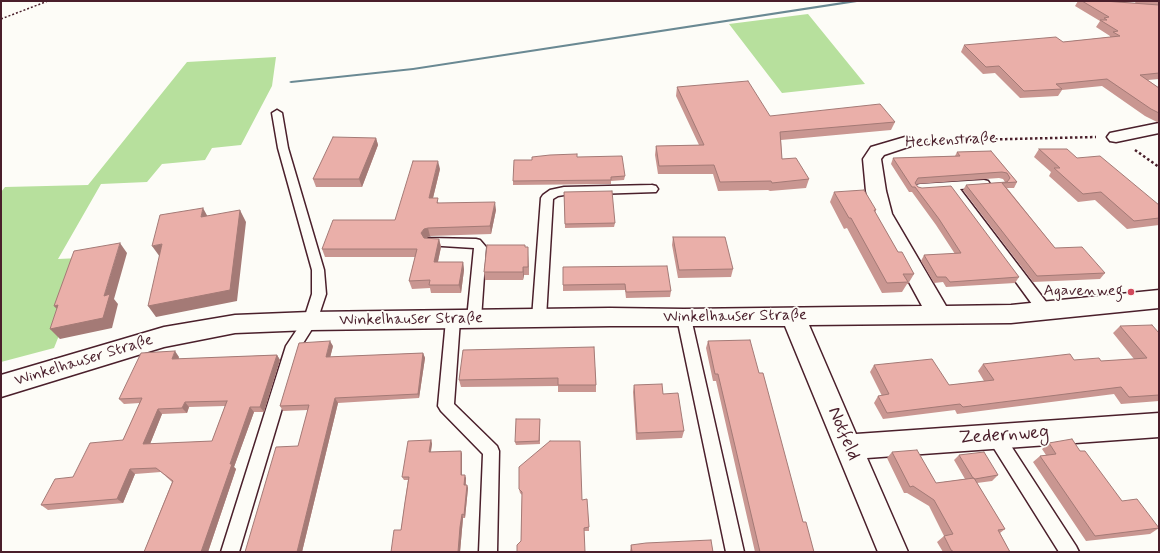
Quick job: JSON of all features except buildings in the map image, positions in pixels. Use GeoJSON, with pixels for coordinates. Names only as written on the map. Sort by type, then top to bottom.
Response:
{"type":"FeatureCollection","features":[{"type":"Feature","properties":{"kind":"street"},"geometry":{"type":"LineString","coordinates":[[1116,137],[1159,128]]}},
{"type":"Feature","properties":{"kind":"street","name":"Heckenstraße"},"geometry":{"type":"LineString","coordinates":[[905,142],[877,151],[872,158],[876,191],[882,214],[939,315]]}},
{"type":"Feature","properties":{"kind":"street","name":"Winkelhauser Straße"},"geometry":{"type":"LineString","coordinates":[[1,386],[164,337],[236,324],[310,321],[539,318],[684,318],[1011,314],[1159,299]]}},
{"type":"Feature","properties":{"kind":"street","name":"Notfeld"},"geometry":{"type":"LineString","coordinates":[[794,316],[798,330],[893,552]]}},
{"type":"Feature","properties":{"kind":"street","name":"Zedernweg"},"geometry":{"type":"LineString","coordinates":[[849,447],[1159,425]]}},
{"type":"Feature","properties":{"kind":"lane"},"geometry":{"type":"LineString","coordinates":[[230,552],[293,346],[310,321],[319,294],[318,270],[283,148],[277,113]]}},
{"type":"Feature","properties":{"kind":"lane"},"geometry":{"type":"LineString","coordinates":[[920,188],[992,184]]}},
{"type":"Feature","properties":{"kind":"lane"},"geometry":{"type":"LineString","coordinates":[[952,186],[1045,311]]}},
{"type":"Feature","properties":{"kind":"lane"},"geometry":{"type":"LineString","coordinates":[[539,318],[547,198],[554,193],[564,191],[652,189]]}},
{"type":"Feature","properties":{"kind":"lane"},"geometry":{"type":"LineString","coordinates":[[430,242],[476,243],[480,247],[446,406],[491,452],[488,552]]}},
{"type":"Feature","properties":{"kind":"lane"},"geometry":{"type":"LineString","coordinates":[[684,318],[735,552]]}},
{"type":"Feature","properties":{"kind":"lane"},"geometry":{"type":"LineString","coordinates":[[996,437],[1070,552]]}},
{"type":"Feature","properties":{"kind":"path"},"geometry":{"type":"LineString","coordinates":[[1,19],[48,1]]}},
{"type":"Feature","properties":{"kind":"path"},"geometry":{"type":"LineString","coordinates":[[1116,137],[1159,167]]}},
{"type":"Feature","properties":{"kind":"path","name":"Heckenstraße"},"geometry":{"type":"LineString","coordinates":[[905,142],[954,139],[1116,137]]}},
{"type":"Feature","properties":{"kind":"green space"},"geometry":{"type":"Polygon","coordinates":[[[808,14],[865,84],[782,93],[729,24],[808,14]]]}},
{"type":"Feature","properties":{"kind":"green space"},"geometry":{"type":"Polygon","coordinates":[[[276,57],[272,86],[241,145],[212,148],[205,160],[162,164],[147,182],[101,184],[58,259],[80,258],[66,318],[54,348],[1,362],[1,192],[5,187],[88,185],[187,62],[276,57]]]}},
{"type":"Feature","properties":{"kind":"waterway"},"geometry":{"type":"LineString","coordinates":[[291,82],[413,69],[857,1]]}},
{"type":"Feature","properties":{"kind":"place","name":"Agavenweg"},"geometry":{"type":"Point","coordinates":[1131,292]}}]}
